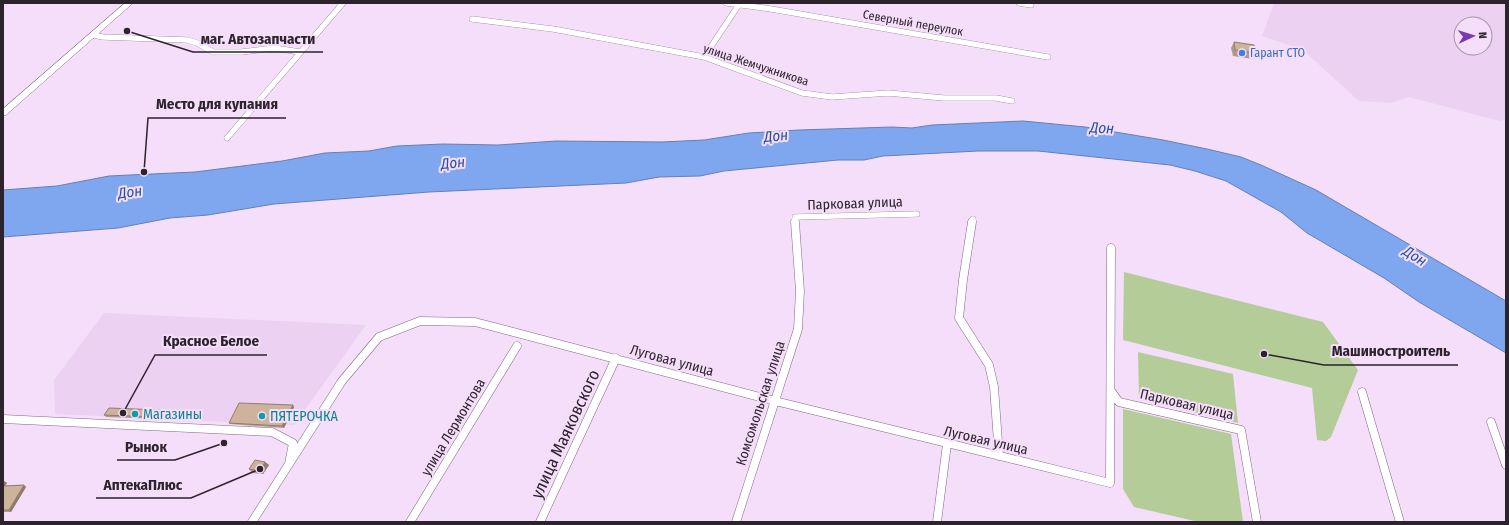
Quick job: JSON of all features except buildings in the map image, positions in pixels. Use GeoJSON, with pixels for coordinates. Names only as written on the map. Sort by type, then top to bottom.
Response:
{"type":"FeatureCollection","features":[{"type":"Feature","properties":{"kind":"main road"},"geometry":{"type":"LineString","coordinates":[[3,113],[129,3]]}},
{"type":"Feature","properties":{"kind":"street"},"geometry":{"type":"LineString","coordinates":[[227,138],[343,3]]}},
{"type":"Feature","properties":{"kind":"street","name":"Северный переулок"},"geometry":{"type":"LineString","coordinates":[[726,3],[1048,57]]}},
{"type":"Feature","properties":{"kind":"street"},"geometry":{"type":"LineString","coordinates":[[1019,3],[1031,5]]}},
{"type":"Feature","properties":{"kind":"street"},"geometry":{"type":"LineString","coordinates":[[704,57],[739,4]]}},
{"type":"Feature","properties":{"kind":"street","name":"улица Жемчужникова"},"geometry":{"type":"LineString","coordinates":[[472,19],[553,30],[704,57],[802,93],[832,97],[888,93],[944,98],[996,98],[1012,101]]}},
{"type":"Feature","properties":{"kind":"street"},"geometry":{"type":"LineString","coordinates":[[93,35],[103,37],[187,40],[198,43],[213,52],[242,52],[274,48],[300,52]]}},
{"type":"Feature","properties":{"kind":"street","name":"Парковая улица"},"geometry":{"type":"LineString","coordinates":[[800,291],[795,217],[917,214]]}},
{"type":"Feature","properties":{"kind":"street"},"geometry":{"type":"LineString","coordinates":[[973,219],[963,280],[959,318],[989,365],[994,387],[999,456]]}},
{"type":"Feature","properties":{"kind":"street"},"geometry":{"type":"LineString","coordinates":[[1111,248],[1111,391]]}},
{"type":"Feature","properties":{"kind":"street","name":"Комсомольская улица"},"geometry":{"type":"LineString","coordinates":[[736,522],[798,329],[800,291]]}},
{"type":"Feature","properties":{"kind":"street","name":"Луговая улица"},"geometry":{"type":"LineString","coordinates":[[252,522],[342,381],[379,337],[420,321],[475,322],[775,401],[1110,483],[1111,391]]}},
{"type":"Feature","properties":{"kind":"street","name":"улица Лермонтова"},"geometry":{"type":"LineString","coordinates":[[410,522],[517,346]]}},
{"type":"Feature","properties":{"kind":"street","name":"улица Маяковского"},"geometry":{"type":"LineString","coordinates":[[540,522],[616,358]]}},
{"type":"Feature","properties":{"kind":"street","name":"Парковая улица"},"geometry":{"type":"LineString","coordinates":[[1111,391],[1119,402],[1241,430],[1257,522]]}},
{"type":"Feature","properties":{"kind":"street"},"geometry":{"type":"LineString","coordinates":[[1362,392],[1400,522]]}},
{"type":"Feature","properties":{"kind":"street"},"geometry":{"type":"LineString","coordinates":[[3,419],[272,432],[293,443],[289,464]]}},
{"type":"Feature","properties":{"kind":"street"},"geometry":{"type":"LineString","coordinates":[[1491,422],[1506,465]]}},
{"type":"Feature","properties":{"kind":"street"},"geometry":{"type":"LineString","coordinates":[[937,522],[947,444]]}},
{"type":"Feature","properties":{"kind":"shaded area"},"geometry":{"type":"Polygon","coordinates":[[[1274,3],[1506,3],[1506,119],[1500,121],[1409,97],[1391,103],[1359,101],[1303,50],[1262,36],[1274,3]]]}},
{"type":"Feature","properties":{"kind":"shaded area"},"geometry":{"type":"Polygon","coordinates":[[[104,313],[366,325],[294,425],[55,414],[54,380],[104,313]]]}},
{"type":"Feature","properties":{"kind":"green space"},"geometry":{"type":"Polygon","coordinates":[[[1124,272],[1323,322],[1358,370],[1331,437],[1326,441],[1317,440],[1312,388],[1123,340],[1124,272]]]}},
{"type":"Feature","properties":{"kind":"green space"},"geometry":{"type":"Polygon","coordinates":[[[1138,352],[1233,374],[1238,423],[1139,399],[1138,352]]]}},
{"type":"Feature","properties":{"kind":"green space"},"geometry":{"type":"Polygon","coordinates":[[[1123,409],[1231,434],[1243,522],[1199,522],[1134,507],[1123,489],[1123,409]]]}},
{"type":"Feature","properties":{"kind":"water","name":"Дон"},"geometry":{"type":"Polygon","coordinates":[[[1023,121],[1085,127],[1163,140],[1241,157],[1316,190],[1506,301],[1506,353],[1419,302],[1384,278],[1307,233],[1281,212],[1226,181],[1170,165],[1038,151],[978,151],[883,156],[864,160],[838,160],[724,171],[700,176],[659,177],[626,183],[429,192],[274,204],[208,215],[170,218],[118,228],[3,237],[3,190],[57,186],[109,176],[195,172],[282,161],[325,153],[369,151],[397,146],[443,144],[498,145],[556,141],[662,142],[704,140],[749,133],[799,130],[892,127],[912,128],[932,125],[1023,121]]]}},
{"type":"Feature","properties":{"kind":"place","name":"маг. Автозапчасти"},"geometry":{"type":"Point","coordinates":[127,31]}},
{"type":"Feature","properties":{"kind":"place","name":"Гарант СТО"},"geometry":{"type":"Point","coordinates":[1242,53]}},
{"type":"Feature","properties":{"kind":"place","name":"Место для купания"},"geometry":{"type":"Point","coordinates":[144,172]}},
{"type":"Feature","properties":{"kind":"place","name":"Машиностроитель"},"geometry":{"type":"Point","coordinates":[1264,354]}},
{"type":"Feature","properties":{"kind":"place","name":"Красное Белое"},"geometry":{"type":"Point","coordinates":[123,413]}},
{"type":"Feature","properties":{"kind":"place","name":"Магазины"},"geometry":{"type":"Point","coordinates":[135,414]}},
{"type":"Feature","properties":{"kind":"place","name":"ПЯТЕРОЧКА"},"geometry":{"type":"Point","coordinates":[262,416]}},
{"type":"Feature","properties":{"kind":"place","name":"Рынок"},"geometry":{"type":"Point","coordinates":[224,443]}},
{"type":"Feature","properties":{"kind":"place","name":"АптекаПлюс"},"geometry":{"type":"Point","coordinates":[260,469]}}]}
